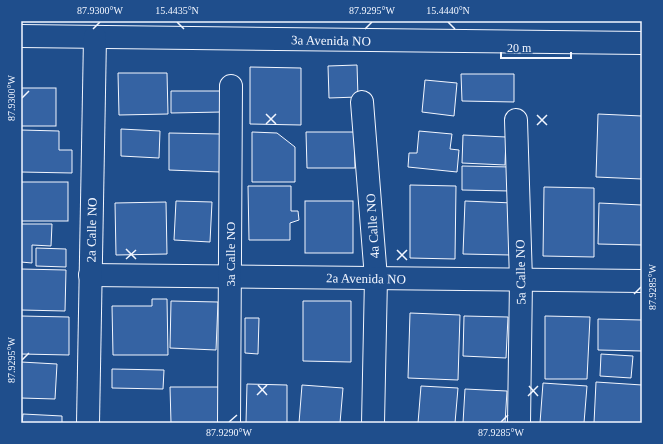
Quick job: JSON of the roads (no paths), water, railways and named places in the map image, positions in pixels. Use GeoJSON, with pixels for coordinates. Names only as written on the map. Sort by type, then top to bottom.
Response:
{"type":"FeatureCollection","features":[{"type":"Feature","properties":{"kind":"street","name":"3a Avenida NO"},"geometry":{"type":"LineString","coordinates":[[21,36],[642,43]]}},
{"type":"Feature","properties":{"kind":"street","name":"2a Calle NO"},"geometry":{"type":"LineString","coordinates":[[88,423],[95,36]]}},
{"type":"Feature","properties":{"kind":"street","name":"3a Calle NO"},"geometry":{"type":"LineString","coordinates":[[229,423],[231,86]]}},
{"type":"Feature","properties":{"kind":"street","name":"4a Calle NO"},"geometry":{"type":"LineString","coordinates":[[362,102],[376,278],[373,423]]}},
{"type":"Feature","properties":{"kind":"street","name":"5a Calle NO"},"geometry":{"type":"LineString","coordinates":[[516,120],[521,280],[520,423]]}},
{"type":"Feature","properties":{"kind":"street","name":"2a Avenida NO"},"geometry":{"type":"LineString","coordinates":[[90,275],[642,281]]}}]}
